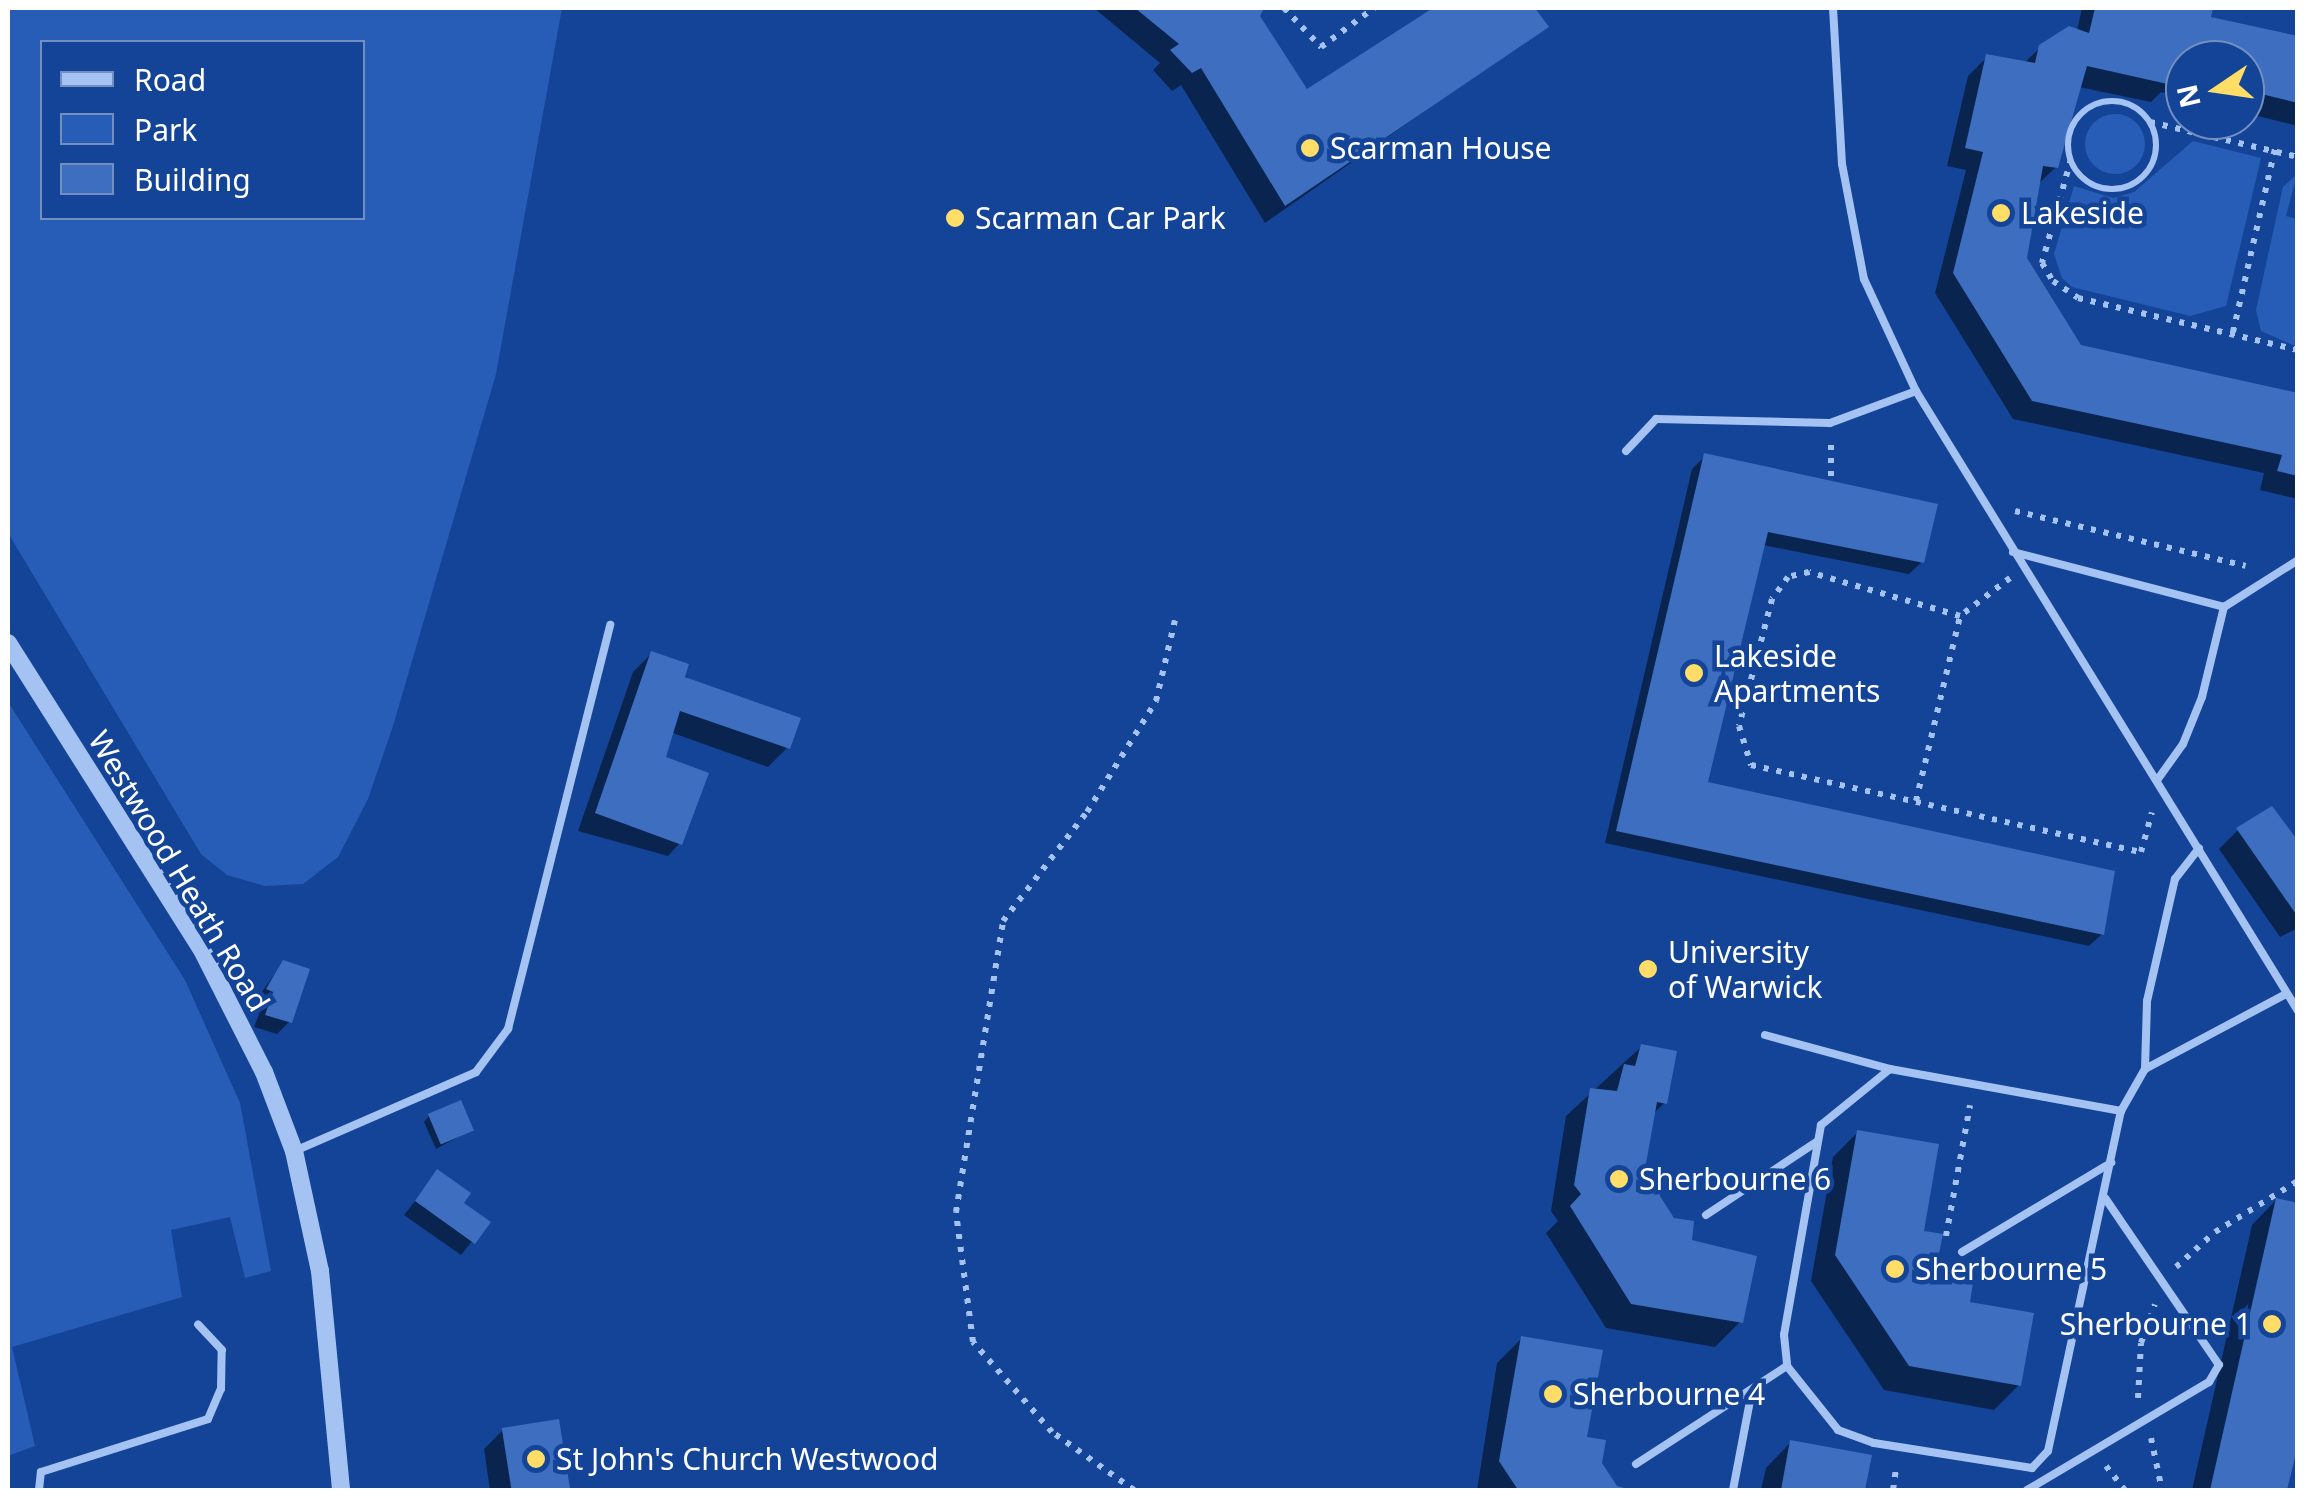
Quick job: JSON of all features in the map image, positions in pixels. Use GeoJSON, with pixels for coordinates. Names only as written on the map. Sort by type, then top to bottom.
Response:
{"type":"FeatureCollection","features":[{"type":"Feature","properties":{"kind":"street","name":"Westwood Heath Road"},"geometry":{"type":"LineString","coordinates":[[8,644],[200,948],[264,1072],[294,1152],[320,1271],[340,1490]]}},
{"type":"Feature","properties":{"kind":"lane"},"geometry":{"type":"LineString","coordinates":[[1833,8],[1849,217],[1864,279],[1916,391],[2298,1012]]}},
{"type":"Feature","properties":{"kind":"lane"},"geometry":{"type":"LineString","coordinates":[[1626,451],[1656,419],[1830,424],[1916,391]]}},
{"type":"Feature","properties":{"kind":"lane"},"geometry":{"type":"LineString","coordinates":[[2012,552],[2224,606]]}},
{"type":"Feature","properties":{"kind":"lane"},"geometry":{"type":"LineString","coordinates":[[2158,780],[2183,744],[2202,697],[2224,606],[2298,560]]}},
{"type":"Feature","properties":{"kind":"lane"},"geometry":{"type":"LineString","coordinates":[[294,1152],[476,1072],[508,1029],[610,625]]}},
{"type":"Feature","properties":{"kind":"lane"},"geometry":{"type":"LineString","coordinates":[[2146,1069],[2147,1001],[2175,879],[2199,848]]}},
{"type":"Feature","properties":{"kind":"lane"},"geometry":{"type":"LineString","coordinates":[[2032,1468],[2048,1451],[2105,1198],[2120,1111],[2146,1069],[2286,994]]}},
{"type":"Feature","properties":{"kind":"lane"},"geometry":{"type":"LineString","coordinates":[[1765,1035],[1890,1069],[2120,1111]]}},
{"type":"Feature","properties":{"kind":"lane"},"geometry":{"type":"LineString","coordinates":[[1890,1069],[1821,1125],[1784,1335],[1787,1366],[1838,1430],[2032,1468]]}},
{"type":"Feature","properties":{"kind":"lane"},"geometry":{"type":"LineString","coordinates":[[1706,1215],[1818,1141]]}},
{"type":"Feature","properties":{"kind":"lane"},"geometry":{"type":"LineString","coordinates":[[1962,1252],[2111,1163]]}},
{"type":"Feature","properties":{"kind":"lane"},"geometry":{"type":"LineString","coordinates":[[2027,1490],[2040,1487],[2208,1382],[2219,1365],[2105,1198]]}},
{"type":"Feature","properties":{"kind":"lane"},"geometry":{"type":"LineString","coordinates":[[39,1490],[41,1472],[208,1420],[221,1389],[222,1350],[198,1324]]}},
{"type":"Feature","properties":{"kind":"lane"},"geometry":{"type":"LineString","coordinates":[[1636,1464],[1787,1366]]}},
{"type":"Feature","properties":{"kind":"lane"},"geometry":{"type":"LineString","coordinates":[[1733,1490],[1752,1390]]}},
{"type":"Feature","properties":{"kind":"lane"},"geometry":{"type":"LineString","coordinates":[[2032,1468],[2040,1487]]}},
{"type":"Feature","properties":{"kind":"path"},"geometry":{"type":"LineString","coordinates":[[1284,8],[1321,47],[1374,8]]}},
{"type":"Feature","properties":{"kind":"path"},"geometry":{"type":"LineString","coordinates":[[2298,157],[2150,122],[2120,101],[2090,106],[2070,129],[2070,160],[2042,263],[2052,281],[2078,298],[2298,350]]}},
{"type":"Feature","properties":{"kind":"path"},"geometry":{"type":"LineString","coordinates":[[2070,160],[2088,182],[2128,186],[2155,156],[2150,122]]}},
{"type":"Feature","properties":{"kind":"path"},"geometry":{"type":"LineString","coordinates":[[2233,332],[2274,149]]}},
{"type":"Feature","properties":{"kind":"path"},"geometry":{"type":"LineString","coordinates":[[1830,424],[1831,481]]}},
{"type":"Feature","properties":{"kind":"path"},"geometry":{"type":"LineString","coordinates":[[1984,504],[2276,574]]}},
{"type":"Feature","properties":{"kind":"path"},"geometry":{"type":"LineString","coordinates":[[1916,801],[1960,616],[2023,568]]}},
{"type":"Feature","properties":{"kind":"path"},"geometry":{"type":"LineString","coordinates":[[1960,616],[1809,572],[1788,577],[1772,599],[1740,726],[1751,765],[2141,852],[2158,780]]}},
{"type":"Feature","properties":{"kind":"path"},"geometry":{"type":"LineString","coordinates":[[1134,1490],[1052,1432],[973,1342],[956,1212],[1004,921],[1087,812],[1156,700],[1176,620]]}},
{"type":"Feature","properties":{"kind":"path"},"geometry":{"type":"LineString","coordinates":[[1962,1252],[1944,1244],[1974,1084]]}},
{"type":"Feature","properties":{"kind":"green space"},"geometry":{"type":"Polygon","coordinates":[[[8,8],[562,8],[496,374],[368,799],[338,857],[303,884],[265,886],[227,875],[201,854],[8,533],[8,8]]]}},
{"type":"Feature","properties":{"kind":"green space"},"geometry":{"type":"Polygon","coordinates":[[[2115,114],[2136,123],[2145,144],[2136,165],[2115,174],[2094,165],[2085,144],[2094,123],[2115,114]]]}},
{"type":"Feature","properties":{"kind":"green space"},"geometry":{"type":"Polygon","coordinates":[[[2193,141],[2261,158],[2226,306],[2190,316],[2072,287],[2062,278],[2054,254],[2074,186],[2113,198],[2134,192],[2193,141]]]}},
{"type":"Feature","properties":{"kind":"green space"},"geometry":{"type":"Polygon","coordinates":[[[2297,174],[2286,216],[2297,219],[2297,347],[2261,331],[2256,310],[2283,187],[2297,174]]]}},
{"type":"Feature","properties":{"kind":"green space"},"geometry":{"type":"Polygon","coordinates":[[[8,702],[185,980],[240,1103],[271,1271],[245,1278],[230,1217],[171,1230],[182,1297],[12,1347],[35,1446],[8,1456],[8,702]]]}},
{"type":"Feature","properties":{"kind":"building","name":"Scarman House"},"geometry":{"type":"Polygon","coordinates":[[[1135,8],[1264,8],[1260,16],[1307,89],[1433,8],[1535,8],[1549,27],[1285,206],[1201,68],[1192,73],[1170,50],[1179,44],[1135,8]]]}},
{"type":"Feature","properties":{"kind":"building","name":"Lakeside"},"geometry":{"type":"Polygon","coordinates":[[[2095,8],[2213,8],[2211,17],[2298,36],[2298,103],[2265,95],[2265,40],[2165,40],[2165,83],[2087,66],[2058,168],[2043,166],[2027,258],[2081,345],[2298,393],[2298,476],[2277,471],[2282,455],[2032,401],[1953,273],[1983,152],[1965,148],[1986,54],[2035,63],[2039,45],[2069,26],[2089,33],[2095,8]]]}},
{"type":"Feature","properties":{"kind":"building","name":"Lakeside Apartments"},"geometry":{"type":"Polygon","coordinates":[[[1704,453],[1938,504],[1924,563],[1768,532],[1708,782],[2115,871],[2104,935],[1616,831],[1704,453]]]}},
{"type":"Feature","properties":{"kind":"building"},"geometry":{"type":"Polygon","coordinates":[[[651,651],[689,664],[685,677],[801,718],[790,749],[680,711],[666,757],[709,773],[682,845],[595,813],[651,651]]]}},
{"type":"Feature","properties":{"kind":"building"},"geometry":{"type":"Polygon","coordinates":[[[2272,806],[2298,841],[2298,917],[2236,828],[2272,806]]]}},
{"type":"Feature","properties":{"kind":"building"},"geometry":{"type":"Polygon","coordinates":[[[283,960],[310,969],[292,1023],[265,1015],[273,992],[266,989],[283,960]]]}},
{"type":"Feature","properties":{"kind":"building","name":"Sherbourne 6"},"geometry":{"type":"Polygon","coordinates":[[[1641,1044],[1677,1051],[1667,1104],[1657,1102],[1645,1169],[1664,1172],[1660,1196],[1674,1218],[1694,1221],[1692,1240],[1757,1256],[1743,1323],[1631,1304],[1570,1206],[1581,1194],[1574,1185],[1590,1088],[1617,1091],[1624,1064],[1635,1066],[1641,1044]]]}},
{"type":"Feature","properties":{"kind":"building"},"geometry":{"type":"Polygon","coordinates":[[[461,1100],[474,1130],[441,1144],[428,1114],[461,1100]]]}},
{"type":"Feature","properties":{"kind":"building","name":"Sherbourne 5"},"geometry":{"type":"Polygon","coordinates":[[[1857,1130],[1939,1144],[1924,1231],[1943,1234],[1938,1258],[1954,1280],[1973,1283],[1970,1302],[2034,1313],[2021,1386],[1909,1366],[1835,1255],[1857,1130]]]}},
{"type":"Feature","properties":{"kind":"building"},"geometry":{"type":"Polygon","coordinates":[[[437,1169],[471,1193],[464,1203],[491,1222],[475,1244],[415,1201],[437,1169]]]}},
{"type":"Feature","properties":{"kind":"building","name":"Sherbourne 1"},"geometry":{"type":"Polygon","coordinates":[[[2276,1198],[2298,1203],[2298,1445],[2287,1490],[2210,1490],[2276,1198]]]}},
{"type":"Feature","properties":{"kind":"building","name":"Sherbourne 4"},"geometry":{"type":"Polygon","coordinates":[[[1521,1336],[1603,1350],[1587,1437],[1606,1440],[1602,1463],[1617,1486],[1632,1490],[1518,1490],[1499,1461],[1521,1336]]]}},
{"type":"Feature","properties":{"kind":"building","name":"St John's Church Westwood"},"geometry":{"type":"Polygon","coordinates":[[[559,1419],[570,1490],[512,1490],[502,1428],[559,1419]]]}},
{"type":"Feature","properties":{"kind":"building"},"geometry":{"type":"Polygon","coordinates":[[[1790,1440],[1872,1455],[1865,1490],[1781,1490],[1790,1440]]]}},
{"type":"Feature","properties":{"kind":"place","name":"Scarman House"},"geometry":{"type":"Point","coordinates":[1310,148]}},
{"type":"Feature","properties":{"kind":"place","name":"Lakeside"},"geometry":{"type":"Point","coordinates":[2001,213]}},
{"type":"Feature","properties":{"kind":"place","name":"Scarman Car Park"},"geometry":{"type":"Point","coordinates":[955,218]}},
{"type":"Feature","properties":{"kind":"place","name":"Lakeside Apartments"},"geometry":{"type":"Point","coordinates":[1694,673]}},
{"type":"Feature","properties":{"kind":"place","name":"University of Warwick"},"geometry":{"type":"Point","coordinates":[1648,969]}},
{"type":"Feature","properties":{"kind":"place","name":"Sherbourne 6"},"geometry":{"type":"Point","coordinates":[1619,1179]}},
{"type":"Feature","properties":{"kind":"place","name":"Sherbourne 5"},"geometry":{"type":"Point","coordinates":[1895,1269]}},
{"type":"Feature","properties":{"kind":"place","name":"Sherbourne 1"},"geometry":{"type":"Point","coordinates":[2272,1324]}},
{"type":"Feature","properties":{"kind":"place","name":"Sherbourne 4"},"geometry":{"type":"Point","coordinates":[1553,1394]}},
{"type":"Feature","properties":{"kind":"place","name":"St John's Church Westwood"},"geometry":{"type":"Point","coordinates":[536,1459]}}]}
